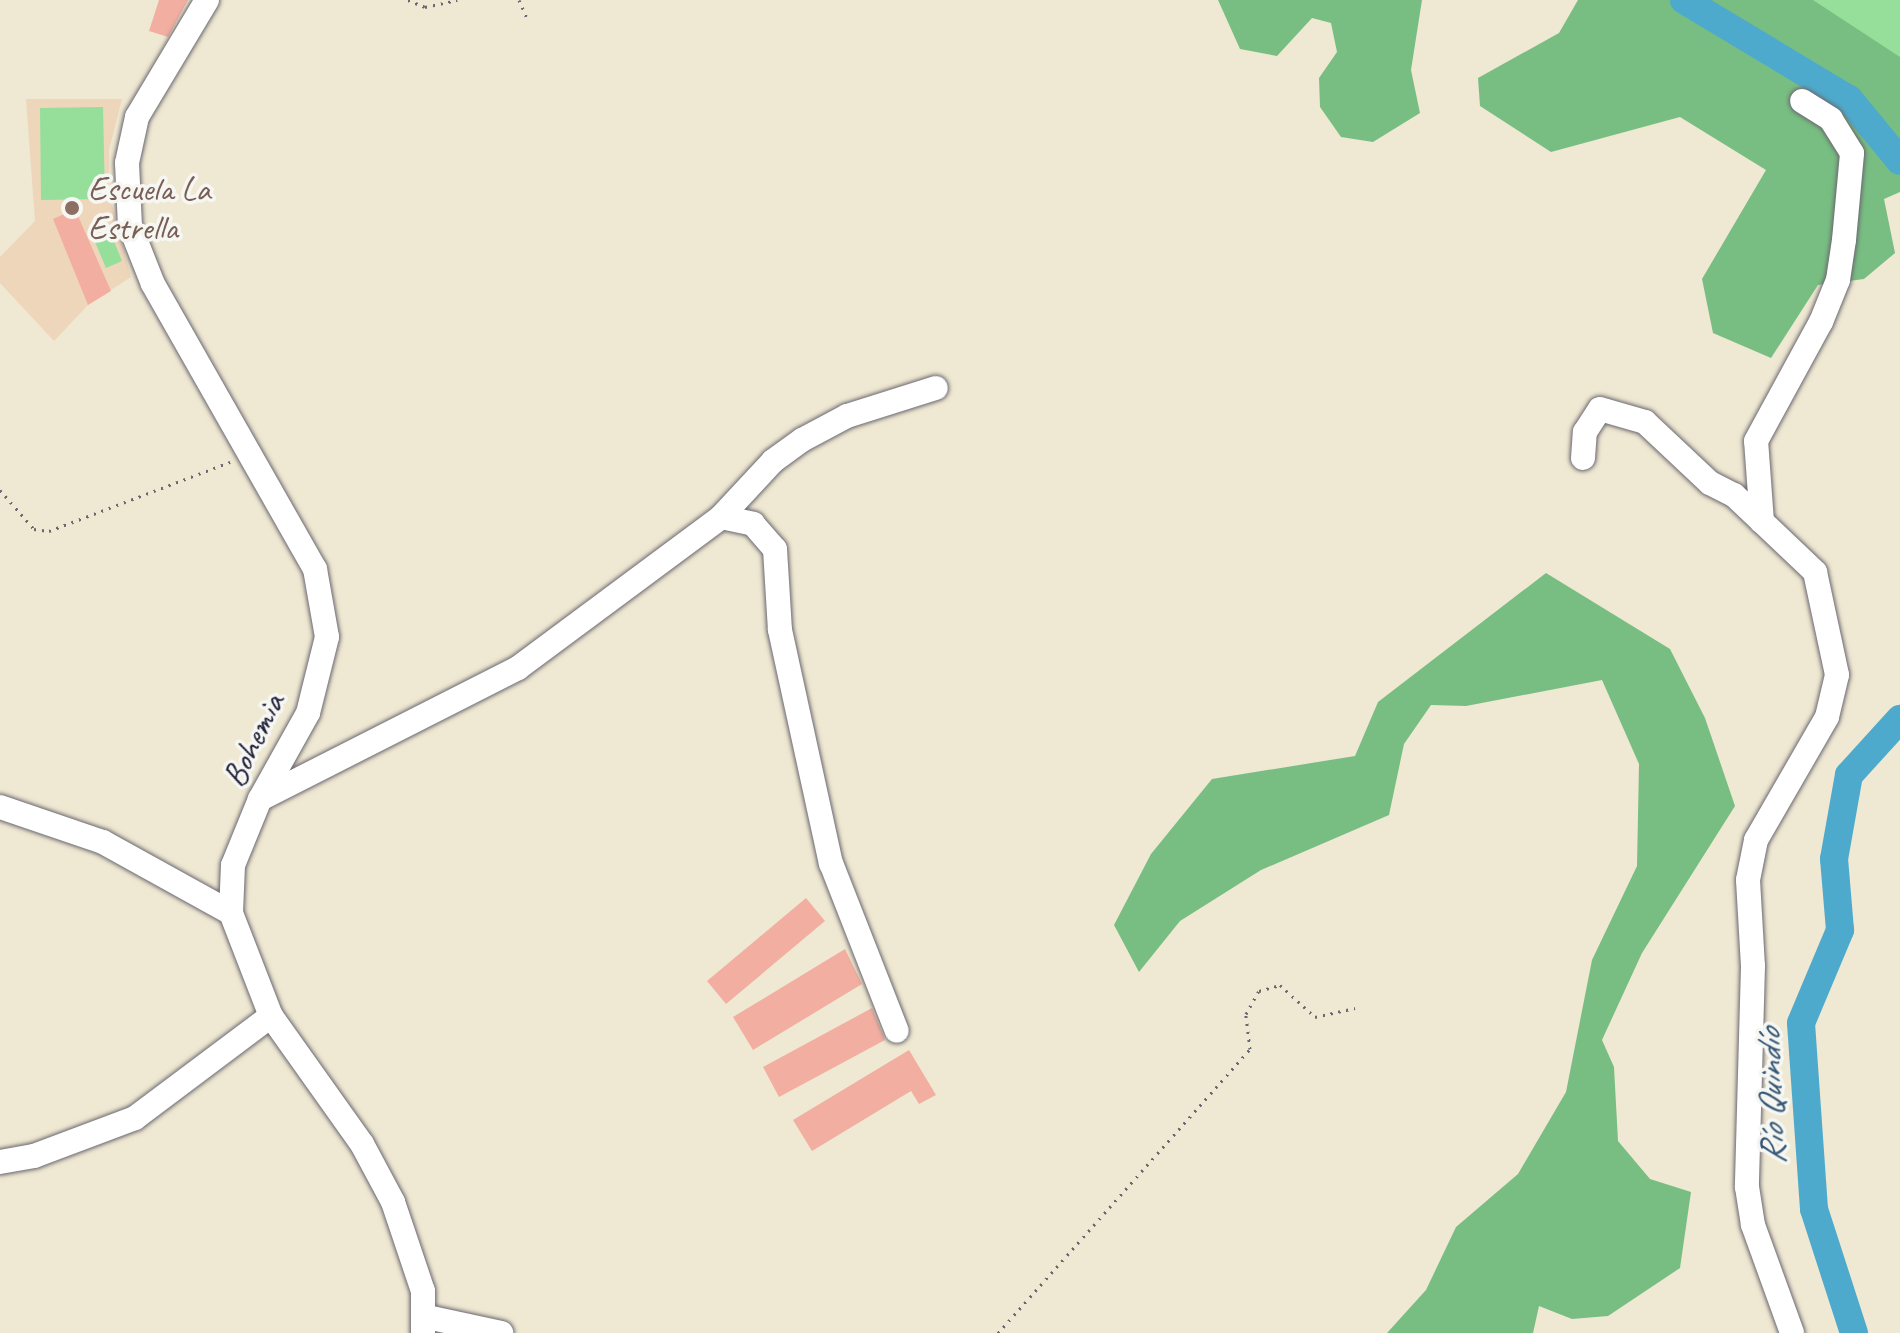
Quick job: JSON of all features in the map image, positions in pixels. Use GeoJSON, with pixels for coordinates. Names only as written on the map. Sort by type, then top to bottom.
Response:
{"type":"FeatureCollection","features":[{"type":"Feature","properties":{"kind":"street","name":"Bohemia"},"geometry":{"type":"LineString","coordinates":[[207,0],[137,117],[127,163],[130,226],[153,284],[253,453],[315,569],[327,637],[308,713],[260,799],[233,865],[231,913],[271,1016],[378,1170],[423,1291],[425,1325]]}},
{"type":"Feature","properties":{"kind":"street"},"geometry":{"type":"LineString","coordinates":[[1762,522],[1756,441],[1821,322],[1838,280],[1844,240],[1852,153],[1831,119],[1802,101]]}},
{"type":"Feature","properties":{"kind":"street"},"geometry":{"type":"LineString","coordinates":[[260,799],[518,668],[721,517],[773,461],[802,440],[847,416],[936,388]]}},
{"type":"Feature","properties":{"kind":"street"},"geometry":{"type":"LineString","coordinates":[[1583,458],[1590,417],[1600,409],[1620,411],[1668,440],[1710,483],[1734,495],[1815,572],[1837,675],[1827,717],[1756,840],[1748,880],[1753,966],[1747,1187],[1753,1225],[1792,1333]]}},
{"type":"Feature","properties":{"kind":"street"},"geometry":{"type":"LineString","coordinates":[[721,517],[753,524],[775,549],[780,630],[831,863],[897,1031]]}},
{"type":"Feature","properties":{"kind":"street"},"geometry":{"type":"LineString","coordinates":[[0,807],[103,842],[231,913]]}},
{"type":"Feature","properties":{"kind":"street"},"geometry":{"type":"LineString","coordinates":[[0,1162],[34,1156],[135,1118],[271,1016]]}},
{"type":"Feature","properties":{"kind":"street"},"geometry":{"type":"LineString","coordinates":[[425,1325],[501,1333]]}},
{"type":"Feature","properties":{"kind":"path"},"geometry":{"type":"LineString","coordinates":[[408,0],[425,7],[457,0]]}},
{"type":"Feature","properties":{"kind":"path"},"geometry":{"type":"LineString","coordinates":[[519,0],[524,3],[527,18]]}},
{"type":"Feature","properties":{"kind":"path"},"geometry":{"type":"LineString","coordinates":[[0,490],[34,529],[49,531],[253,453]]}},
{"type":"Feature","properties":{"kind":"path"},"geometry":{"type":"LineString","coordinates":[[998,1333],[1250,1049],[1246,1014],[1259,991],[1280,985],[1315,1017],[1355,1008]]}},
{"type":"Feature","properties":{"kind":"shaded area","name":"Escuela La Estrella"},"geometry":{"type":"Polygon","coordinates":[[[26,99],[122,99],[109,150],[109,194],[131,277],[88,305],[54,341],[0,283],[0,257],[35,221],[26,99]]]}},
{"type":"Feature","properties":{"kind":"green space"},"geometry":{"type":"Polygon","coordinates":[[[1218,0],[1422,0],[1411,70],[1420,113],[1373,142],[1341,137],[1320,107],[1319,78],[1337,52],[1331,23],[1312,18],[1277,56],[1240,49],[1218,0]]]}},
{"type":"Feature","properties":{"kind":"green space"},"geometry":{"type":"Polygon","coordinates":[[[1578,0],[1813,0],[1900,57],[1900,192],[1884,199],[1895,253],[1864,279],[1818,285],[1771,358],[1713,333],[1702,279],[1766,170],[1680,117],[1551,152],[1480,106],[1478,78],[1559,33],[1578,0]]]}},
{"type":"Feature","properties":{"kind":"green space"},"geometry":{"type":"Polygon","coordinates":[[[1798,0],[1900,0],[1900,60],[1798,0]]]}},
{"type":"Feature","properties":{"kind":"green space"},"geometry":{"type":"Polygon","coordinates":[[[103,107],[105,199],[41,200],[40,108],[103,107]]]}},
{"type":"Feature","properties":{"kind":"green space"},"geometry":{"type":"Polygon","coordinates":[[[109,229],[122,261],[106,268],[93,237],[109,229]]]}},
{"type":"Feature","properties":{"kind":"green space"},"geometry":{"type":"Polygon","coordinates":[[[1546,573],[1670,649],[1705,718],[1735,806],[1642,953],[1602,1040],[1614,1067],[1618,1141],[1650,1179],[1691,1192],[1680,1268],[1608,1316],[1572,1319],[1539,1306],[1533,1333],[1387,1333],[1426,1290],[1456,1227],[1518,1174],[1566,1092],[1592,960],[1637,866],[1639,764],[1602,680],[1466,706],[1431,705],[1404,744],[1389,815],[1261,870],[1180,921],[1139,972],[1114,925],[1151,854],[1212,779],[1355,756],[1378,702],[1546,573]]]}},
{"type":"Feature","properties":{"kind":"building"},"geometry":{"type":"Polygon","coordinates":[[[159,0],[188,0],[168,37],[149,31],[159,0]]]}},
{"type":"Feature","properties":{"kind":"building"},"geometry":{"type":"Polygon","coordinates":[[[75,209],[111,291],[88,305],[53,219],[75,209]]]}},
{"type":"Feature","properties":{"kind":"building"},"geometry":{"type":"Polygon","coordinates":[[[806,898],[825,921],[726,1004],[707,981],[806,898]]]}},
{"type":"Feature","properties":{"kind":"building"},"geometry":{"type":"Polygon","coordinates":[[[845,949],[862,984],[753,1050],[733,1017],[845,949]]]}},
{"type":"Feature","properties":{"kind":"building"},"geometry":{"type":"Polygon","coordinates":[[[872,1008],[885,1040],[779,1097],[763,1067],[872,1008]]]}},
{"type":"Feature","properties":{"kind":"building"},"geometry":{"type":"Polygon","coordinates":[[[909,1050],[936,1095],[919,1104],[911,1091],[812,1151],[793,1120],[909,1050]]]}},
{"type":"Feature","properties":{"kind":"waterway"},"geometry":{"type":"LineString","coordinates":[[1684,0],[1849,99],[1900,161]]}},
{"type":"Feature","properties":{"kind":"waterway","name":"Río Quindío"},"geometry":{"type":"LineString","coordinates":[[1854,1333],[1814,1209],[1801,1023],[1840,930],[1834,859],[1849,775],[1900,719]]}},
{"type":"Feature","properties":{"kind":"place","name":"Escuela La Estrella"},"geometry":{"type":"Point","coordinates":[72,208]}}]}
